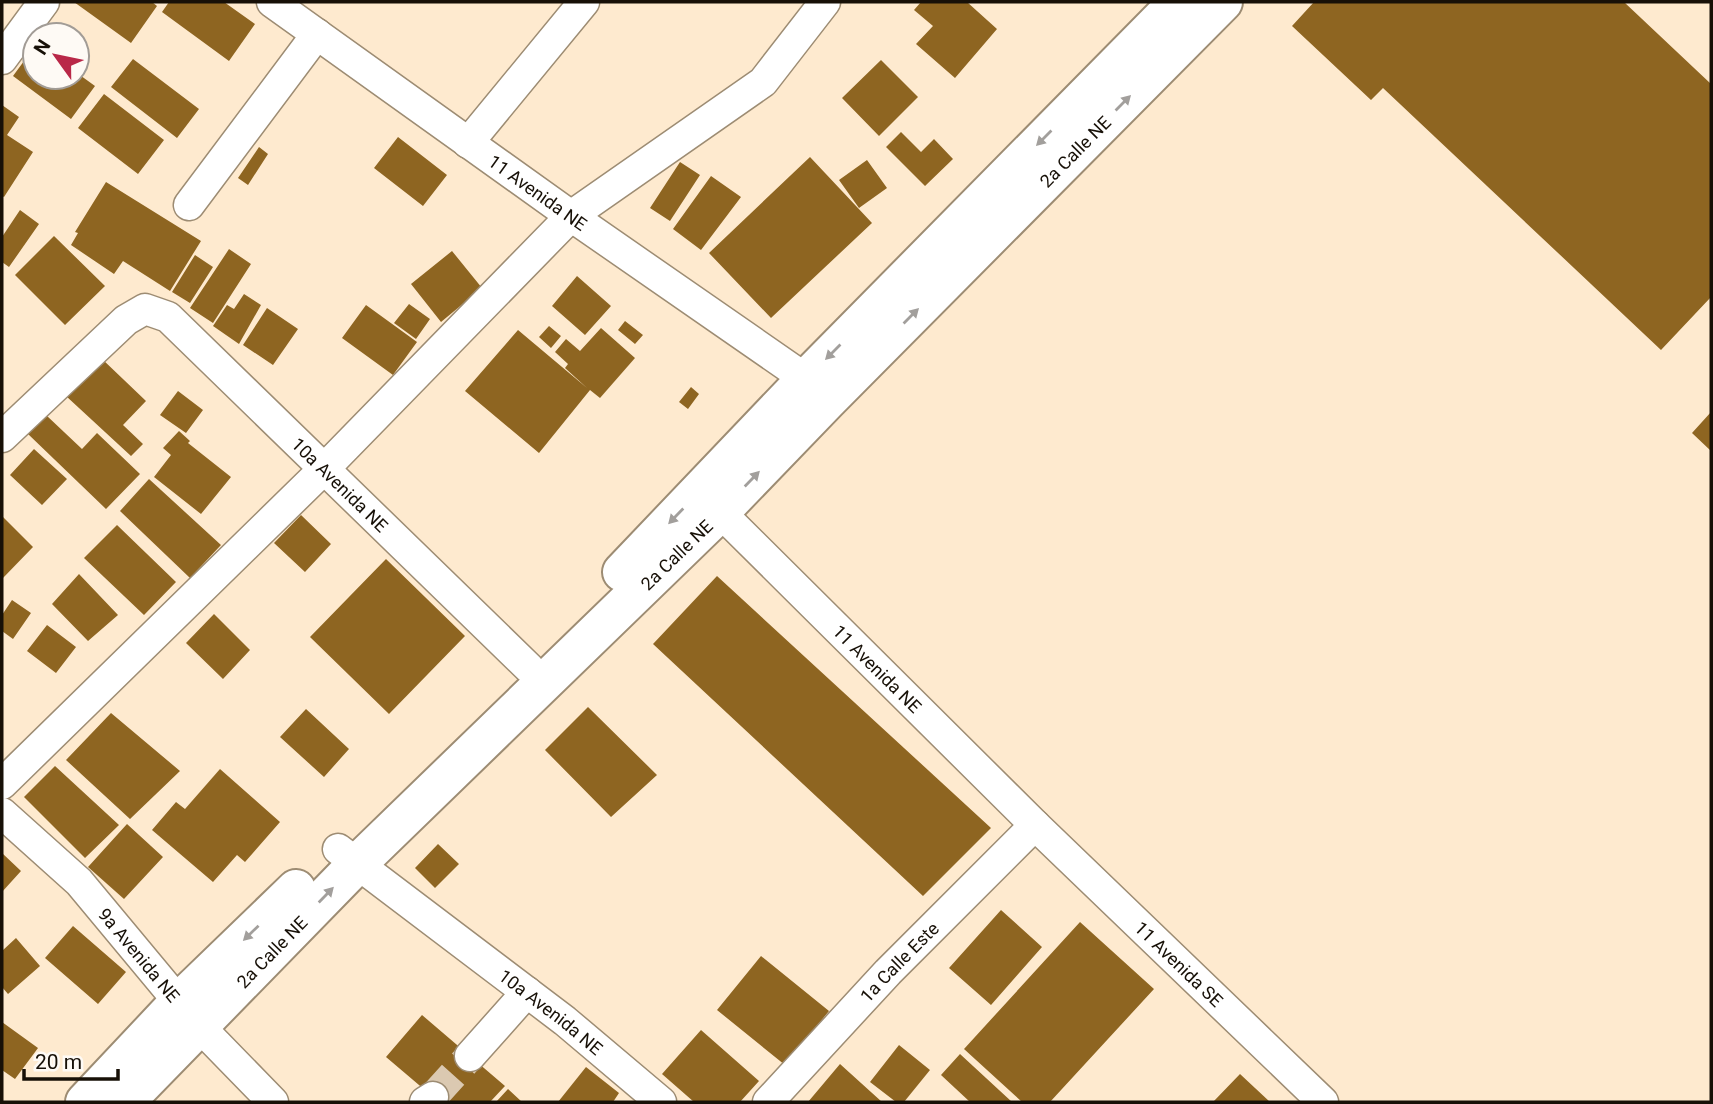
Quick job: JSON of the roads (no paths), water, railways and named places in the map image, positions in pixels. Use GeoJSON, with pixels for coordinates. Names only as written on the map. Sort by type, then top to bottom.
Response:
{"type":"FeatureCollection","features":[{"type":"Feature","properties":{"kind":"main road","name":"2a Calle NE"},"geometry":{"type":"LineString","coordinates":[[85,1102],[189,1013],[347,857],[806,379],[1178,2]]}},
{"type":"Feature","properties":{"kind":"main road","name":"2a Calle NE"},"geometry":{"type":"LineString","coordinates":[[347,857],[720,512],[1223,2]]}},
{"type":"Feature","properties":{"kind":"main road","name":"2a Calle NE"},"geometry":{"type":"LineString","coordinates":[[125,1102],[189,1013]]}},
{"type":"Feature","properties":{"kind":"street"},"geometry":{"type":"LineString","coordinates":[[2,59],[44,2]]}},
{"type":"Feature","properties":{"kind":"street","name":"11 Avenida NE"},"geometry":{"type":"LineString","coordinates":[[272,2],[571,216],[806,379]]}},
{"type":"Feature","properties":{"kind":"street"},"geometry":{"type":"LineString","coordinates":[[468,143],[584,2]]}},
{"type":"Feature","properties":{"kind":"street"},"geometry":{"type":"LineString","coordinates":[[2,784],[325,468],[571,216],[763,82],[825,2]]}},
{"type":"Feature","properties":{"kind":"street"},"geometry":{"type":"LineString","coordinates":[[189,205],[317,34]]}},
{"type":"Feature","properties":{"kind":"street","name":"10a Avenida NE"},"geometry":{"type":"LineString","coordinates":[[2,437],[125,320],[145,309],[168,317],[529,668]]}},
{"type":"Feature","properties":{"kind":"street","name":"11 Avenida NE"},"geometry":{"type":"LineString","coordinates":[[720,512],[1035,825]]}},
{"type":"Feature","properties":{"kind":"street","name":"9a Avenida NE"},"geometry":{"type":"LineString","coordinates":[[2,813],[79,882],[189,1013],[273,1102]]}},
{"type":"Feature","properties":{"kind":"street","name":"1a Calle Este"},"geometry":{"type":"LineString","coordinates":[[768,1102],[888,972],[1035,825]]}},
{"type":"Feature","properties":{"kind":"street","name":"11 Avenida SE"},"geometry":{"type":"LineString","coordinates":[[1035,825],[1323,1102]]}},
{"type":"Feature","properties":{"kind":"street","name":"10a Avenida NE"},"geometry":{"type":"LineString","coordinates":[[347,857],[565,1021],[661,1102]]}},
{"type":"Feature","properties":{"kind":"street"},"geometry":{"type":"LineString","coordinates":[[470,1056],[527,992]]}},
{"type":"Feature","properties":{"kind":"tunnel"},"geometry":{"type":"LineString","coordinates":[[433,1097],[470,1056]]}}]}
